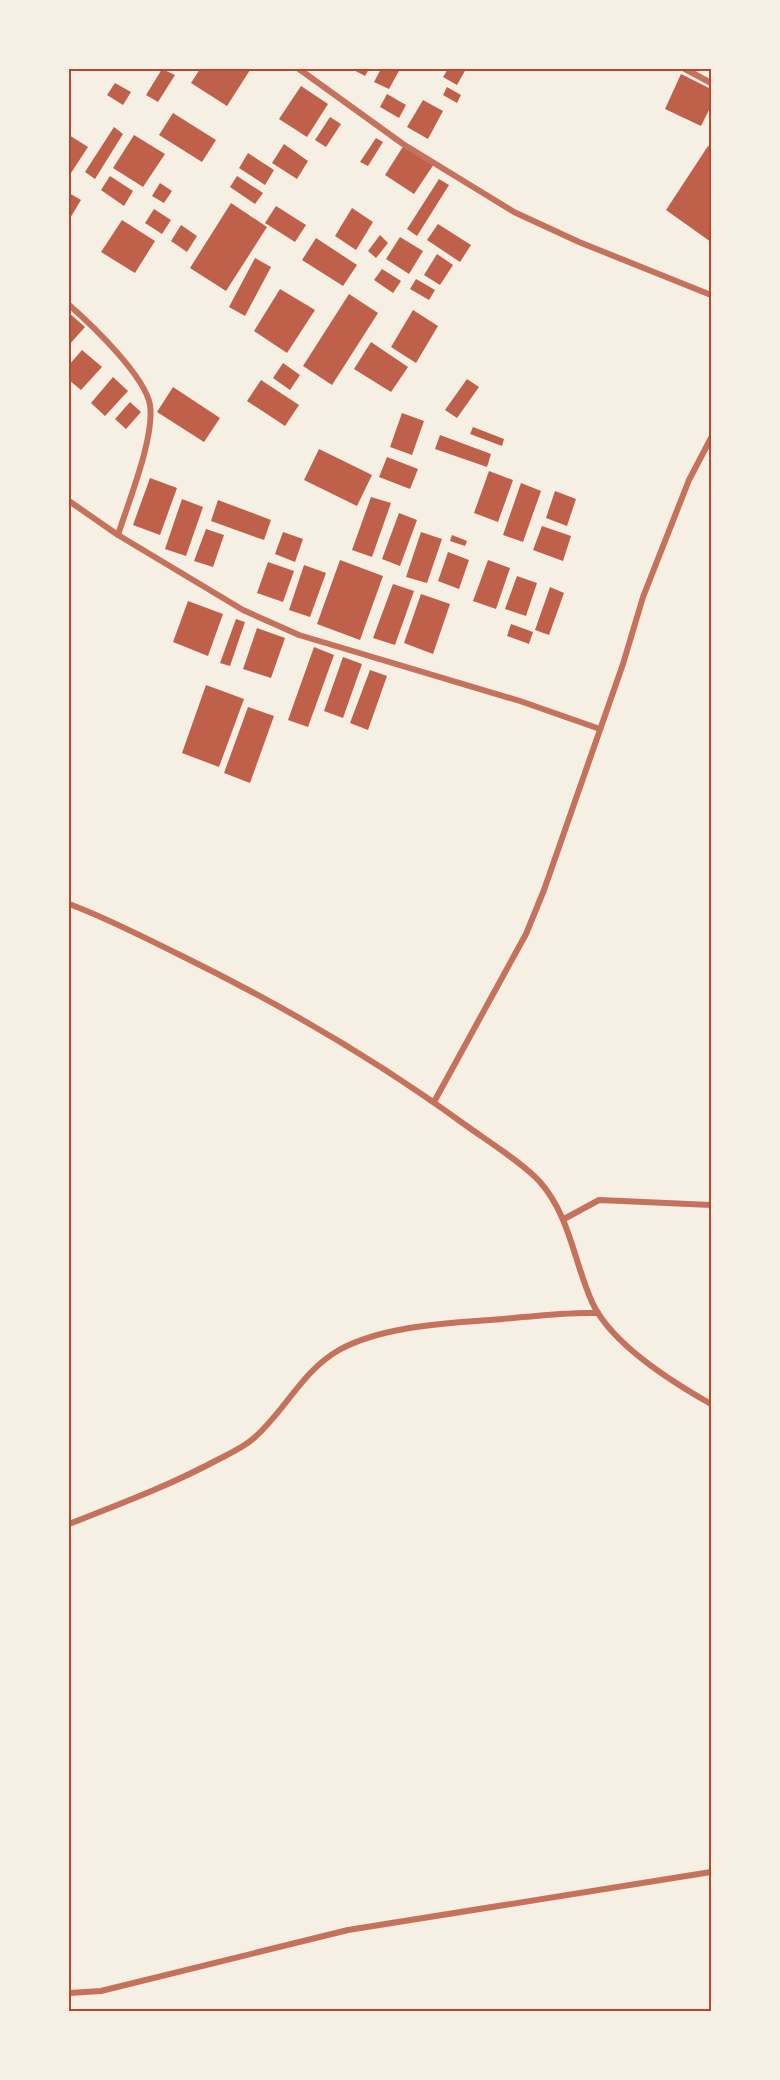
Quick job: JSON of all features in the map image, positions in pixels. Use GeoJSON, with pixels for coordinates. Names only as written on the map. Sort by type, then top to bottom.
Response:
{"type":"FeatureCollection","features":[{"type":"Feature","properties":{"kind":"street"},"geometry":{"type":"LineString","coordinates":[[299,69],[403,144],[514,212],[579,243],[711,295]]}},
{"type":"Feature","properties":{"kind":"street"},"geometry":{"type":"LineString","coordinates":[[685,69],[711,83]]}},
{"type":"Feature","properties":{"kind":"street"},"geometry":{"type":"LineString","coordinates":[[69,305],[118,354],[144,391],[150,405],[150,432],[118,535]]}},
{"type":"Feature","properties":{"kind":"street"},"geometry":{"type":"LineString","coordinates":[[434,1102],[526,934],[544,890],[664,540],[689,480],[711,438]]}},
{"type":"Feature","properties":{"kind":"street"},"geometry":{"type":"LineString","coordinates":[[69,501],[118,535],[243,610],[299,635],[520,701],[600,729]]}},
{"type":"Feature","properties":{"kind":"street"},"geometry":{"type":"LineString","coordinates":[[69,904],[98,915],[188,959],[310,1023],[434,1102],[539,1180],[564,1219],[598,1313],[611,1329],[664,1376],[711,1404]]}},
{"type":"Feature","properties":{"kind":"street"},"geometry":{"type":"LineString","coordinates":[[564,1219],[599,1200],[711,1205]]}},
{"type":"Feature","properties":{"kind":"street"},"geometry":{"type":"LineString","coordinates":[[69,1524],[201,1469],[253,1439],[321,1362],[340,1350],[360,1342],[395,1332],[445,1324],[576,1312],[598,1313]]}},
{"type":"Feature","properties":{"kind":"street"},"geometry":{"type":"LineString","coordinates":[[69,1993],[101,1991],[348,1930],[711,1872]]}},
{"type":"Feature","properties":{"kind":"building"},"geometry":{"type":"Polygon","coordinates":[[[162,69],[175,75],[158,102],[146,95],[162,69]]]}},
{"type":"Feature","properties":{"kind":"building"},"geometry":{"type":"Polygon","coordinates":[[[200,69],[250,70],[227,106],[191,83],[200,69]]]}},
{"type":"Feature","properties":{"kind":"building"},"geometry":{"type":"Polygon","coordinates":[[[352,69],[369,69],[365,76],[352,69]]]}},
{"type":"Feature","properties":{"kind":"building"},"geometry":{"type":"Polygon","coordinates":[[[381,69],[400,69],[389,89],[374,82],[381,69]]]}},
{"type":"Feature","properties":{"kind":"building"},"geometry":{"type":"Polygon","coordinates":[[[448,69],[466,69],[457,85],[443,77],[448,69]]]}},
{"type":"Feature","properties":{"kind":"building"},"geometry":{"type":"Polygon","coordinates":[[[681,74],[711,89],[711,106],[701,126],[665,109],[681,74]]]}},
{"type":"Feature","properties":{"kind":"building"},"geometry":{"type":"Polygon","coordinates":[[[115,83],[131,92],[123,105],[107,95],[115,83]]]}},
{"type":"Feature","properties":{"kind":"building"},"geometry":{"type":"Polygon","coordinates":[[[301,86],[328,104],[307,137],[279,119],[301,86]]]}},
{"type":"Feature","properties":{"kind":"building"},"geometry":{"type":"Polygon","coordinates":[[[447,87],[461,95],[457,103],[443,95],[447,87]]]}},
{"type":"Feature","properties":{"kind":"building"},"geometry":{"type":"Polygon","coordinates":[[[387,94],[406,105],[399,118],[380,107],[387,94]]]}},
{"type":"Feature","properties":{"kind":"building"},"geometry":{"type":"Polygon","coordinates":[[[423,100],[443,111],[428,139],[407,127],[423,100]]]}},
{"type":"Feature","properties":{"kind":"building"},"geometry":{"type":"Polygon","coordinates":[[[173,113],[216,140],[202,162],[159,135],[173,113]]]}},
{"type":"Feature","properties":{"kind":"building"},"geometry":{"type":"Polygon","coordinates":[[[330,117],[341,124],[326,147],[315,140],[330,117]]]}},
{"type":"Feature","properties":{"kind":"building"},"geometry":{"type":"Polygon","coordinates":[[[114,127],[123,134],[95,179],[85,172],[114,127]]]}},
{"type":"Feature","properties":{"kind":"building"},"geometry":{"type":"Polygon","coordinates":[[[69,135],[88,147],[71,173],[69,171],[69,135]]]}},
{"type":"Feature","properties":{"kind":"building"},"geometry":{"type":"Polygon","coordinates":[[[134,135],[165,154],[143,187],[113,168],[134,135]]]}},
{"type":"Feature","properties":{"kind":"building"},"geometry":{"type":"Polygon","coordinates":[[[376,138],[383,142],[368,166],[360,162],[376,138]]]}},
{"type":"Feature","properties":{"kind":"building"},"geometry":{"type":"Polygon","coordinates":[[[284,144],[308,161],[297,179],[272,163],[284,144]]]}},
{"type":"Feature","properties":{"kind":"building"},"geometry":{"type":"Polygon","coordinates":[[[404,145],[434,164],[414,194],[385,175],[404,145]]]}},
{"type":"Feature","properties":{"kind":"building"},"geometry":{"type":"Polygon","coordinates":[[[708,146],[711,147],[711,242],[666,210],[708,146]]]}},
{"type":"Feature","properties":{"kind":"building"},"geometry":{"type":"Polygon","coordinates":[[[248,153],[274,170],[265,185],[239,168],[248,153]]]}},
{"type":"Feature","properties":{"kind":"building"},"geometry":{"type":"Polygon","coordinates":[[[110,176],[133,191],[124,206],[101,190],[110,176]]]}},
{"type":"Feature","properties":{"kind":"building"},"geometry":{"type":"Polygon","coordinates":[[[237,176],[263,193],[255,204],[230,187],[237,176]]]}},
{"type":"Feature","properties":{"kind":"building"},"geometry":{"type":"Polygon","coordinates":[[[439,179],[449,185],[417,236],[407,229],[439,179]]]}},
{"type":"Feature","properties":{"kind":"building"},"geometry":{"type":"Polygon","coordinates":[[[160,183],[172,191],[164,203],[152,196],[160,183]]]}},
{"type":"Feature","properties":{"kind":"building"},"geometry":{"type":"Polygon","coordinates":[[[69,193],[81,200],[69,220],[69,193]]]}},
{"type":"Feature","properties":{"kind":"building"},"geometry":{"type":"Polygon","coordinates":[[[231,203],[267,227],[226,291],[190,268],[231,203]]]}},
{"type":"Feature","properties":{"kind":"building"},"geometry":{"type":"Polygon","coordinates":[[[276,206],[306,225],[295,242],[265,223],[276,206]]]}},
{"type":"Feature","properties":{"kind":"building"},"geometry":{"type":"Polygon","coordinates":[[[352,208],[373,222],[356,250],[335,236],[352,208]]]}},
{"type":"Feature","properties":{"kind":"building"},"geometry":{"type":"Polygon","coordinates":[[[154,209],[171,220],[162,234],[145,223],[154,209]]]}},
{"type":"Feature","properties":{"kind":"building"},"geometry":{"type":"Polygon","coordinates":[[[122,220],[155,241],[135,273],[101,252],[122,220]]]}},
{"type":"Feature","properties":{"kind":"building"},"geometry":{"type":"Polygon","coordinates":[[[438,224],[471,245],[460,262],[427,240],[438,224]]]}},
{"type":"Feature","properties":{"kind":"building"},"geometry":{"type":"Polygon","coordinates":[[[181,225],[197,236],[187,252],[171,241],[181,225]]]}},
{"type":"Feature","properties":{"kind":"building"},"geometry":{"type":"Polygon","coordinates":[[[380,235],[388,243],[376,258],[368,251],[380,235]]]}},
{"type":"Feature","properties":{"kind":"building"},"geometry":{"type":"Polygon","coordinates":[[[400,237],[423,251],[409,274],[386,259],[400,237]]]}},
{"type":"Feature","properties":{"kind":"building"},"geometry":{"type":"Polygon","coordinates":[[[316,238],[357,265],[343,286],[302,260],[316,238]]]}},
{"type":"Feature","properties":{"kind":"building"},"geometry":{"type":"Polygon","coordinates":[[[437,254],[453,265],[440,285],[424,275],[437,254]]]}},
{"type":"Feature","properties":{"kind":"building"},"geometry":{"type":"Polygon","coordinates":[[[255,258],[271,267],[245,316],[229,307],[255,258]]]}},
{"type":"Feature","properties":{"kind":"building"},"geometry":{"type":"Polygon","coordinates":[[[382,269],[401,281],[393,293],[374,280],[382,269]]]}},
{"type":"Feature","properties":{"kind":"building"},"geometry":{"type":"Polygon","coordinates":[[[416,279],[435,290],[429,300],[410,289],[416,279]]]}},
{"type":"Feature","properties":{"kind":"building"},"geometry":{"type":"Polygon","coordinates":[[[280,289],[315,310],[287,353],[254,331],[280,289]]]}},
{"type":"Feature","properties":{"kind":"building"},"geometry":{"type":"Polygon","coordinates":[[[349,294],[378,313],[332,385],[303,366],[349,294]]]}},
{"type":"Feature","properties":{"kind":"building"},"geometry":{"type":"Polygon","coordinates":[[[413,310],[438,326],[416,363],[391,347],[413,310]]]}},
{"type":"Feature","properties":{"kind":"building"},"geometry":{"type":"Polygon","coordinates":[[[69,313],[85,327],[69,345],[69,313]]]}},
{"type":"Feature","properties":{"kind":"building"},"geometry":{"type":"Polygon","coordinates":[[[371,342],[408,367],[391,392],[354,369],[371,342]]]}},
{"type":"Feature","properties":{"kind":"building"},"geometry":{"type":"Polygon","coordinates":[[[82,350],[102,367],[81,390],[69,380],[69,365],[82,350]]]}},
{"type":"Feature","properties":{"kind":"building"},"geometry":{"type":"Polygon","coordinates":[[[283,363],[300,375],[290,390],[273,378],[283,363]]]}},
{"type":"Feature","properties":{"kind":"building"},"geometry":{"type":"Polygon","coordinates":[[[113,377],[128,391],[105,416],[91,403],[113,377]]]}},
{"type":"Feature","properties":{"kind":"building"},"geometry":{"type":"Polygon","coordinates":[[[467,379],[479,387],[457,418],[445,410],[467,379]]]}},
{"type":"Feature","properties":{"kind":"building"},"geometry":{"type":"Polygon","coordinates":[[[261,380],[299,405],[285,426],[247,401],[261,380]]]}},
{"type":"Feature","properties":{"kind":"building"},"geometry":{"type":"Polygon","coordinates":[[[173,387],[220,418],[204,442],[157,412],[173,387]]]}},
{"type":"Feature","properties":{"kind":"building"},"geometry":{"type":"Polygon","coordinates":[[[130,402],[141,412],[126,429],[115,419],[130,402]]]}},
{"type":"Feature","properties":{"kind":"building"},"geometry":{"type":"Polygon","coordinates":[[[402,413],[424,421],[412,455],[390,447],[402,413]]]}},
{"type":"Feature","properties":{"kind":"building"},"geometry":{"type":"Polygon","coordinates":[[[473,427],[504,439],[502,446],[470,434],[473,427]]]}},
{"type":"Feature","properties":{"kind":"building"},"geometry":{"type":"Polygon","coordinates":[[[440,435],[491,454],[487,467],[435,449],[440,435]]]}},
{"type":"Feature","properties":{"kind":"building"},"geometry":{"type":"Polygon","coordinates":[[[319,449],[372,475],[357,506],[304,480],[319,449]]]}},
{"type":"Feature","properties":{"kind":"building"},"geometry":{"type":"Polygon","coordinates":[[[387,457],[418,469],[410,489],[379,477],[387,457]]]}},
{"type":"Feature","properties":{"kind":"building"},"geometry":{"type":"Polygon","coordinates":[[[489,471],[513,480],[498,522],[474,513],[489,471]]]}},
{"type":"Feature","properties":{"kind":"building"},"geometry":{"type":"Polygon","coordinates":[[[150,478],[177,488],[160,535],[133,525],[150,478]]]}},
{"type":"Feature","properties":{"kind":"building"},"geometry":{"type":"Polygon","coordinates":[[[521,483],[541,491],[523,542],[503,535],[521,483]]]}},
{"type":"Feature","properties":{"kind":"building"},"geometry":{"type":"Polygon","coordinates":[[[555,491],[576,499],[567,526],[546,518],[555,491]]]}},
{"type":"Feature","properties":{"kind":"building"},"geometry":{"type":"Polygon","coordinates":[[[371,497],[391,503],[372,557],[352,550],[371,497]]]}},
{"type":"Feature","properties":{"kind":"building"},"geometry":{"type":"Polygon","coordinates":[[[182,499],[203,507],[186,556],[165,549],[182,499]]]}},
{"type":"Feature","properties":{"kind":"building"},"geometry":{"type":"Polygon","coordinates":[[[218,500],[271,520],[264,540],[211,521],[218,500]]]}},
{"type":"Feature","properties":{"kind":"building"},"geometry":{"type":"Polygon","coordinates":[[[399,513],[417,520],[400,566],[382,559],[399,513]]]}},
{"type":"Feature","properties":{"kind":"building"},"geometry":{"type":"Polygon","coordinates":[[[542,526],[571,536],[563,561],[533,550],[542,526]]]}},
{"type":"Feature","properties":{"kind":"building"},"geometry":{"type":"Polygon","coordinates":[[[206,529],[224,535],[213,567],[194,561],[206,529]]]}},
{"type":"Feature","properties":{"kind":"building"},"geometry":{"type":"Polygon","coordinates":[[[283,532],[303,539],[295,562],[275,554],[283,532]]]}},
{"type":"Feature","properties":{"kind":"building"},"geometry":{"type":"Polygon","coordinates":[[[421,532],[442,539],[427,583],[406,577],[421,532]]]}},
{"type":"Feature","properties":{"kind":"building"},"geometry":{"type":"Polygon","coordinates":[[[452,535],[467,541],[465,546],[450,541],[452,535]]]}},
{"type":"Feature","properties":{"kind":"building"},"geometry":{"type":"Polygon","coordinates":[[[448,552],[469,560],[459,589],[438,581],[448,552]]]}},
{"type":"Feature","properties":{"kind":"building"},"geometry":{"type":"Polygon","coordinates":[[[340,560],[383,576],[360,640],[317,624],[340,560]]]}},
{"type":"Feature","properties":{"kind":"building"},"geometry":{"type":"Polygon","coordinates":[[[488,560],[510,568],[496,609],[473,601],[488,560]]]}},
{"type":"Feature","properties":{"kind":"building"},"geometry":{"type":"Polygon","coordinates":[[[268,562],[294,571],[283,602],[257,593],[268,562]]]}},
{"type":"Feature","properties":{"kind":"building"},"geometry":{"type":"Polygon","coordinates":[[[304,565],[326,573],[310,617],[289,610],[304,565]]]}},
{"type":"Feature","properties":{"kind":"building"},"geometry":{"type":"Polygon","coordinates":[[[517,576],[537,583],[526,616],[505,609],[517,576]]]}},
{"type":"Feature","properties":{"kind":"building"},"geometry":{"type":"Polygon","coordinates":[[[393,584],[414,591],[395,645],[373,638],[393,584]]]}},
{"type":"Feature","properties":{"kind":"building"},"geometry":{"type":"Polygon","coordinates":[[[550,587],[564,593],[549,635],[535,630],[550,587]]]}},
{"type":"Feature","properties":{"kind":"building"},"geometry":{"type":"Polygon","coordinates":[[[421,594],[450,604],[433,654],[404,643],[421,594]]]}},
{"type":"Feature","properties":{"kind":"building"},"geometry":{"type":"Polygon","coordinates":[[[188,601],[223,614],[208,656],[173,642],[188,601]]]}},
{"type":"Feature","properties":{"kind":"building"},"geometry":{"type":"Polygon","coordinates":[[[236,619],[245,622],[230,666],[220,663],[236,619]]]}},
{"type":"Feature","properties":{"kind":"building"},"geometry":{"type":"Polygon","coordinates":[[[511,624],[533,632],[529,644],[507,636],[511,624]]]}},
{"type":"Feature","properties":{"kind":"building"},"geometry":{"type":"Polygon","coordinates":[[[257,628],[285,638],[271,678],[243,669],[257,628]]]}},
{"type":"Feature","properties":{"kind":"building"},"geometry":{"type":"Polygon","coordinates":[[[314,647],[334,655],[308,727],[288,720],[314,647]]]}},
{"type":"Feature","properties":{"kind":"building"},"geometry":{"type":"Polygon","coordinates":[[[343,657],[362,664],[343,718],[324,711],[343,657]]]}},
{"type":"Feature","properties":{"kind":"building"},"geometry":{"type":"Polygon","coordinates":[[[370,670],[387,676],[368,730],[350,723],[370,670]]]}},
{"type":"Feature","properties":{"kind":"building"},"geometry":{"type":"Polygon","coordinates":[[[206,685],[244,699],[219,767],[182,753],[206,685]]]}},
{"type":"Feature","properties":{"kind":"building"},"geometry":{"type":"Polygon","coordinates":[[[248,707],[274,716],[250,783],[224,773],[248,707]]]}}]}
